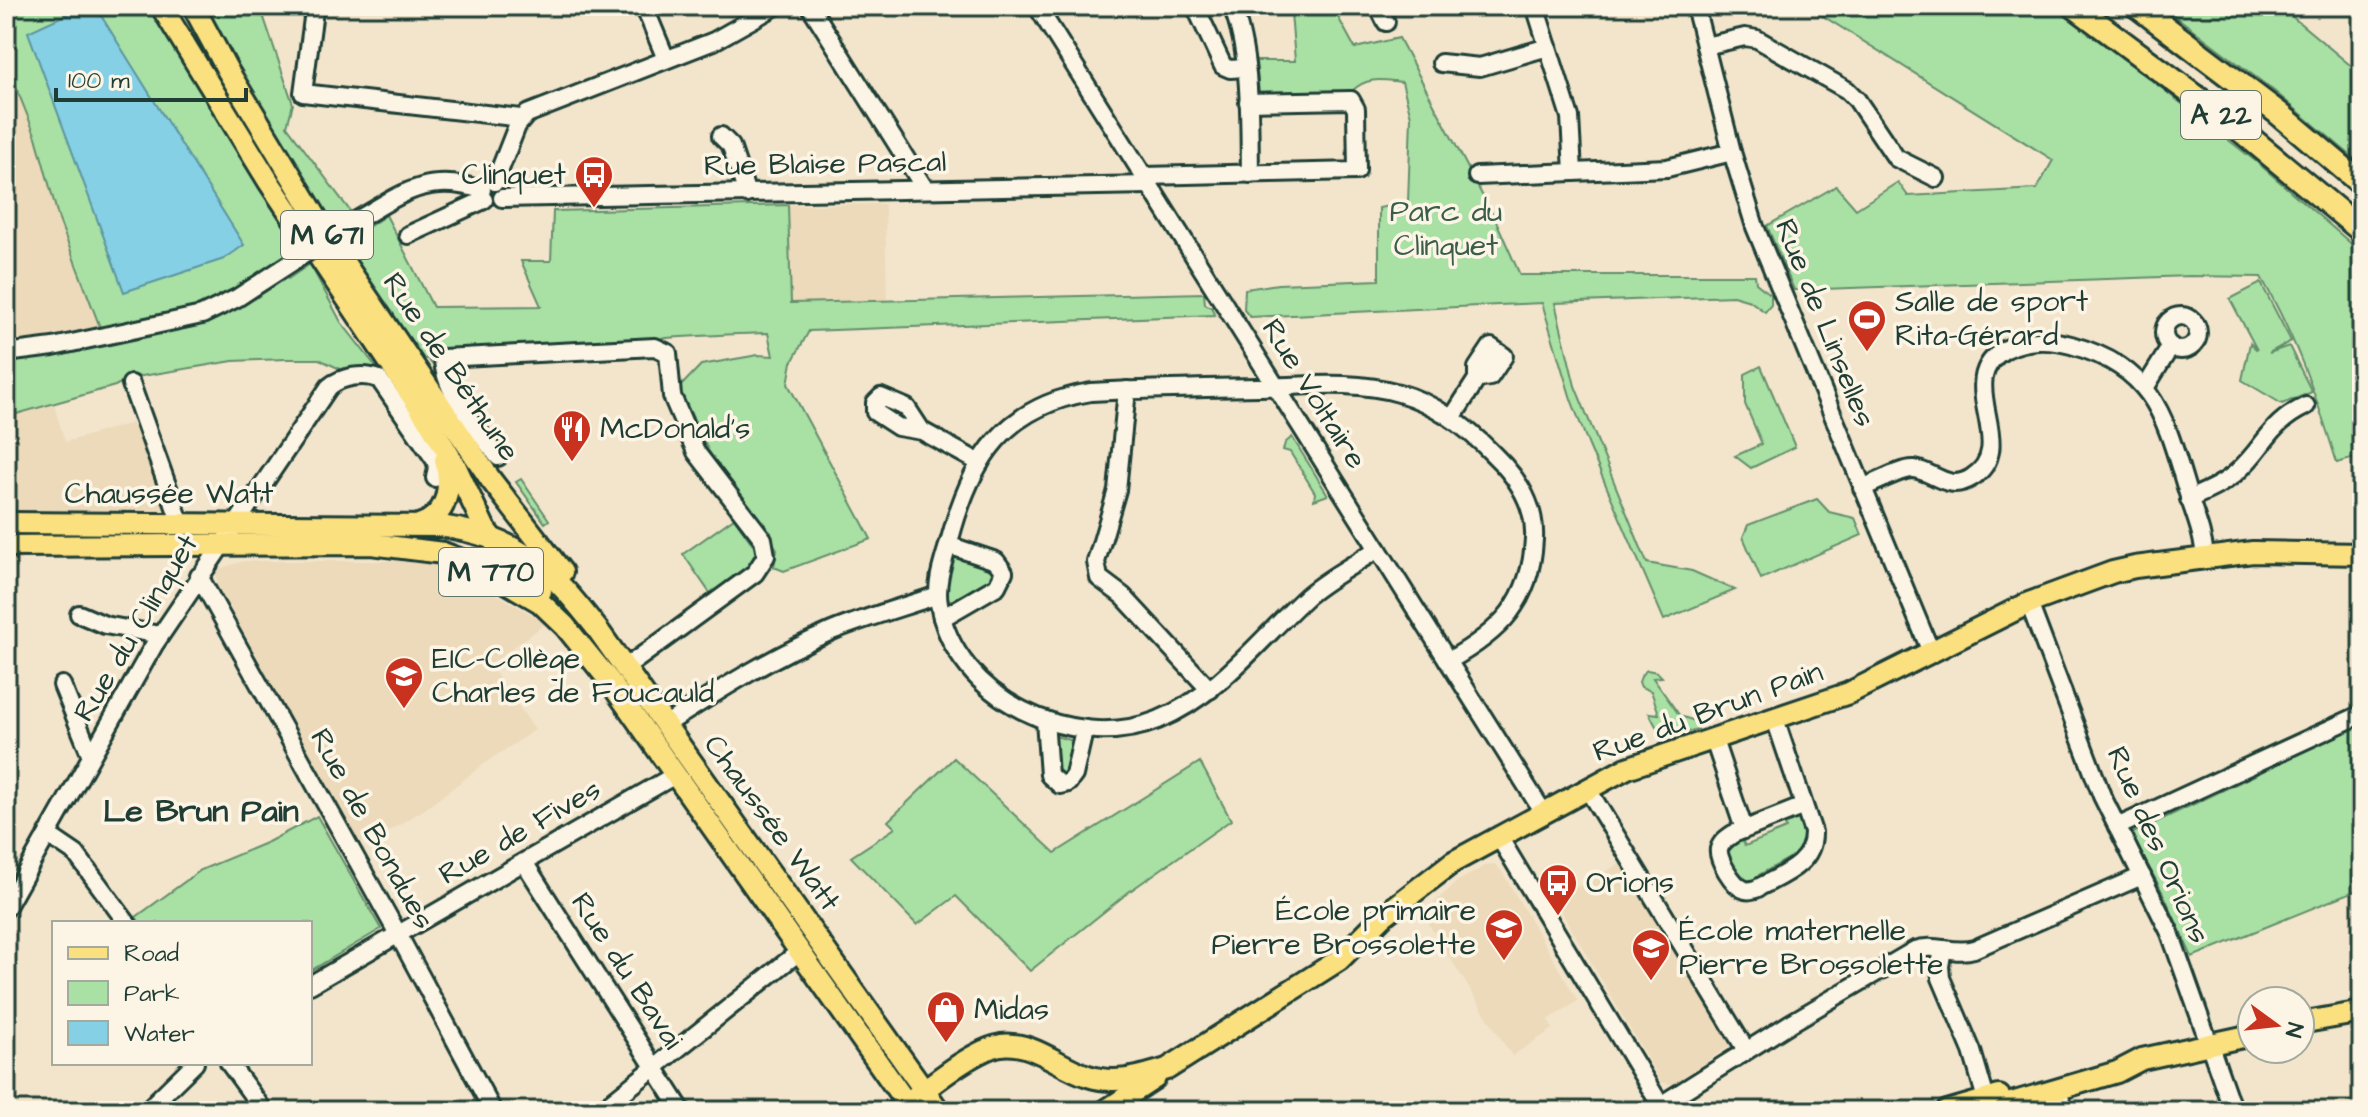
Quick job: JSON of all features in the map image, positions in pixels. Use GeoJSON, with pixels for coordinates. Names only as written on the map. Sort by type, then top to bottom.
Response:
{"type":"FeatureCollection","features":[{"type":"Feature","properties":{"kind":"highway","name":"A 22"},"geometry":{"type":"LineString","coordinates":[[2074,6],[2238,128],[2362,231]]}},
{"type":"Feature","properties":{"kind":"highway","name":"A 22"},"geometry":{"type":"LineString","coordinates":[[2137,6],[2277,112],[2362,184]]}},
{"type":"Feature","properties":{"kind":"main road","name":"Rue de Béthune"},"geometry":{"type":"LineString","coordinates":[[161,6],[269,182],[430,423],[455,465],[483,531]]}},
{"type":"Feature","properties":{"kind":"main road","name":"Rue de Béthune"},"geometry":{"type":"LineString","coordinates":[[193,6],[228,71],[339,255],[491,480],[566,577],[598,630]]}},
{"type":"Feature","properties":{"kind":"main road","name":"Rue de Béthune"},"geometry":{"type":"LineString","coordinates":[[419,525],[441,510],[448,491],[445,459],[430,423]]}},
{"type":"Feature","properties":{"kind":"main road","name":"M 770"},"geometry":{"type":"LineString","coordinates":[[483,531],[492,506],[491,480]]}},
{"type":"Feature","properties":{"kind":"main road","name":"Chaussée Watt"},"geometry":{"type":"LineString","coordinates":[[6,523],[419,525],[483,531],[535,559],[598,630],[617,674],[675,775],[800,951],[905,1109]]}},
{"type":"Feature","properties":{"kind":"main road","name":"Chaussée Watt"},"geometry":{"type":"LineString","coordinates":[[6,546],[371,544],[439,541],[483,531]]}},
{"type":"Feature","properties":{"kind":"main road","name":"Chaussée Watt"},"geometry":{"type":"LineString","coordinates":[[483,531],[517,569],[571,620],[665,725],[925,1091]]}},
{"type":"Feature","properties":{"kind":"main road","name":"Chaussée Watt"},"geometry":{"type":"LineString","coordinates":[[371,544],[443,553],[473,563],[510,582],[554,614],[617,674]]}},
{"type":"Feature","properties":{"kind":"main road","name":"Rue du Brun Pain"},"geometry":{"type":"LineString","coordinates":[[905,1109],[973,1057],[1002,1045],[1030,1049],[1088,1076],[1124,1080],[1167,1069],[1332,965],[1416,888],[1453,862],[1587,788],[1642,762],[1849,693],[2029,603],[2113,572],[2205,557],[2253,552],[2362,554]]}},
{"type":"Feature","properties":{"kind":"main road"},"geometry":{"type":"LineString","coordinates":[[2316,1020],[2362,1012]]}},
{"type":"Feature","properties":{"kind":"main road"},"geometry":{"type":"LineString","coordinates":[[1985,1105],[2115,1062],[2236,1038]]}},
{"type":"Feature","properties":{"kind":"main road"},"geometry":{"type":"LineString","coordinates":[[1947,1111],[2058,1090],[2117,1072],[2142,1059]]}},
{"type":"Feature","properties":{"kind":"main road"},"geometry":{"type":"LineString","coordinates":[[1103,1111],[1167,1069]]}},
{"type":"Feature","properties":{"kind":"main road"},"geometry":{"type":"LineString","coordinates":[[1088,1076],[1102,1090],[1103,1111]]}},
{"type":"Feature","properties":{"kind":"main road","name":"M 770"},"geometry":{"type":"LineString","coordinates":[[925,1091],[939,1111]]}},
{"type":"Feature","properties":{"kind":"street"},"geometry":{"type":"LineString","coordinates":[[644,6],[666,59]]}},
{"type":"Feature","properties":{"kind":"street"},"geometry":{"type":"LineString","coordinates":[[408,235],[490,192],[521,118],[530,112],[723,37],[776,6]]}},
{"type":"Feature","properties":{"kind":"street"},"geometry":{"type":"LineString","coordinates":[[810,6],[925,189]]}},
{"type":"Feature","properties":{"kind":"street","name":"Rue Voltaire"},"geometry":{"type":"LineString","coordinates":[[1037,6],[1543,812]]}},
{"type":"Feature","properties":{"kind":"street"},"geometry":{"type":"LineString","coordinates":[[1195,6],[1223,66],[1245,68]]}},
{"type":"Feature","properties":{"kind":"street"},"geometry":{"type":"LineString","coordinates":[[1232,6],[1245,68],[1250,174]]}},
{"type":"Feature","properties":{"kind":"street"},"geometry":{"type":"LineString","coordinates":[[1378,6],[1386,22]]}},
{"type":"Feature","properties":{"kind":"street"},"geometry":{"type":"LineString","coordinates":[[1535,6],[1570,117],[1573,172]]}},
{"type":"Feature","properties":{"kind":"street","name":"Rue de Linselles"},"geometry":{"type":"LineString","coordinates":[[1695,6],[1732,152],[1755,227],[1931,652]]}},
{"type":"Feature","properties":{"kind":"street"},"geometry":{"type":"LineString","coordinates":[[314,11],[303,93],[521,118]]}},
{"type":"Feature","properties":{"kind":"street"},"geometry":{"type":"LineString","coordinates":[[1705,46],[1745,37],[1757,39],[1841,85],[1857,100],[1896,158],[1936,178]]}},
{"type":"Feature","properties":{"kind":"street"},"geometry":{"type":"LineString","coordinates":[[1441,63],[1480,67],[1548,47]]}},
{"type":"Feature","properties":{"kind":"street","name":"Rue Blaise Pascal"},"geometry":{"type":"LineString","coordinates":[[490,192],[747,194],[1357,171],[1356,109],[1353,101],[1248,102]]}},
{"type":"Feature","properties":{"kind":"street"},"geometry":{"type":"LineString","coordinates":[[721,136],[731,146],[747,194]]}},
{"type":"Feature","properties":{"kind":"street"},"geometry":{"type":"LineString","coordinates":[[1477,176],[1667,168],[1732,152]]}},
{"type":"Feature","properties":{"kind":"street"},"geometry":{"type":"LineString","coordinates":[[6,353],[66,344],[202,315],[237,298],[357,220],[420,186],[457,183],[490,192]]}},
{"type":"Feature","properties":{"kind":"street"},"geometry":{"type":"LineString","coordinates":[[1862,488],[1908,470],[1951,483],[1966,480],[1980,471],[1989,455],[1991,439],[1982,390],[1983,374],[1992,360],[2013,346],[2044,341],[2087,350],[2115,363],[2145,388],[2166,423],[2202,536],[2205,557]]}},
{"type":"Feature","properties":{"kind":"street"},"geometry":{"type":"LineString","coordinates":[[2145,388],[2171,346]]}},
{"type":"Feature","properties":{"kind":"street"},"geometry":{"type":"LineString","coordinates":[[498,457],[449,387],[443,358],[655,347],[668,353],[672,396],[696,452],[763,539],[766,556],[755,573],[617,674]]}},
{"type":"Feature","properties":{"kind":"street","name":"Rue du Clinquet"},"geometry":{"type":"LineString","coordinates":[[6,908],[160,635],[329,387],[344,379],[374,376],[381,381],[435,460],[435,478]]}},
{"type":"Feature","properties":{"kind":"street"},"geometry":{"type":"LineString","coordinates":[[1452,418],[1477,379]]}},
{"type":"Feature","properties":{"kind":"street"},"geometry":{"type":"LineString","coordinates":[[131,384],[181,524]]}},
{"type":"Feature","properties":{"kind":"street"},"geometry":{"type":"LineString","coordinates":[[1378,549],[1310,594],[1210,690],[1189,705],[1148,723],[1117,730],[1084,731],[1045,720],[1000,696],[981,680],[959,652],[942,618],[938,595],[948,545],[980,463],[1010,425],[1035,408],[1069,395],[1127,390],[1376,388],[1424,402],[1452,418],[1475,436],[1513,475],[1530,505],[1534,527],[1531,566],[1514,608],[1484,640],[1448,661]]}},
{"type":"Feature","properties":{"kind":"street"},"geometry":{"type":"LineString","coordinates":[[1127,390],[1115,503],[1095,567],[1099,578],[1123,596],[1210,690]]}},
{"type":"Feature","properties":{"kind":"street"},"geometry":{"type":"LineString","coordinates":[[2189,499],[2219,485],[2237,472],[2277,423],[2306,406]]}},
{"type":"Feature","properties":{"kind":"street"},"geometry":{"type":"LineString","coordinates":[[922,431],[980,463]]}},
{"type":"Feature","properties":{"kind":"street"},"geometry":{"type":"LineString","coordinates":[[942,618],[997,586],[1004,572],[996,561],[948,545]]}},
{"type":"Feature","properties":{"kind":"street","name":"Rue de Bondues"},"geometry":{"type":"LineString","coordinates":[[199,576],[493,1111]]}},
{"type":"Feature","properties":{"kind":"street"},"geometry":{"type":"LineString","coordinates":[[665,725],[749,672],[807,643],[851,624],[938,595]]}},
{"type":"Feature","properties":{"kind":"street","name":"Rue des Orions"},"geometry":{"type":"LineString","coordinates":[[2029,603],[2091,771],[2170,933],[2233,1111]]}},
{"type":"Feature","properties":{"kind":"street"},"geometry":{"type":"LineString","coordinates":[[79,614],[100,623],[160,635]]}},
{"type":"Feature","properties":{"kind":"street"},"geometry":{"type":"LineString","coordinates":[[62,685],[91,756]]}},
{"type":"Feature","properties":{"kind":"street"},"geometry":{"type":"LineString","coordinates":[[2117,827],[2362,714]]}},
{"type":"Feature","properties":{"kind":"street"},"geometry":{"type":"LineString","coordinates":[[1775,719],[1804,806],[1813,840],[1801,864],[1749,891],[1738,885],[1720,860],[1719,852],[1724,840],[1804,806]]}},
{"type":"Feature","properties":{"kind":"street"},"geometry":{"type":"LineString","coordinates":[[1045,720],[1049,775],[1060,785],[1068,783],[1074,775],[1084,731]]}},
{"type":"Feature","properties":{"kind":"street"},"geometry":{"type":"LineString","coordinates":[[1714,740],[1744,829]]}},
{"type":"Feature","properties":{"kind":"street","name":"Rue de Fives"},"geometry":{"type":"LineString","coordinates":[[312,984],[675,775]]}},
{"type":"Feature","properties":{"kind":"street"},"geometry":{"type":"LineString","coordinates":[[1587,788],[1746,1050]]}},
{"type":"Feature","properties":{"kind":"street"},"geometry":{"type":"LineString","coordinates":[[48,835],[76,854],[126,921]]}},
{"type":"Feature","properties":{"kind":"street"},"geometry":{"type":"LineString","coordinates":[[1499,837],[1659,1109],[1746,1050],[1915,950],[1927,947],[1961,952],[1974,949],[2142,876]]}},
{"type":"Feature","properties":{"kind":"street","name":"Rue du Bavai"},"geometry":{"type":"LineString","coordinates":[[524,862],[682,1111]]}},
{"type":"Feature","properties":{"kind":"street"},"geometry":{"type":"LineString","coordinates":[[1943,949],[1941,978],[1972,1051],[1985,1105]]}},
{"type":"Feature","properties":{"kind":"street"},"geometry":{"type":"LineString","coordinates":[[600,1111],[800,951]]}},
{"type":"Feature","properties":{"kind":"street"},"geometry":{"type":"LineString","coordinates":[[146,1111],[193,1065]]}},
{"type":"Feature","properties":{"kind":"street"},"geometry":{"type":"LineString","coordinates":[[230,1065],[264,1111]]}},
{"type":"Feature","properties":{"kind":"street"},"geometry":{"type":"LineString","coordinates":[[2058,1090],[2064,1111]]}},
{"type":"Feature","properties":{"kind":"shaded area"},"geometry":{"type":"Polygon","coordinates":[[[6,6],[106,343],[11,363],[6,362],[6,6]]]}},
{"type":"Feature","properties":{"kind":"shaded area"},"geometry":{"type":"Polygon","coordinates":[[[885,204],[887,302],[791,303],[788,205],[885,204]]]}},
{"type":"Feature","properties":{"kind":"shaded area"},"geometry":{"type":"Polygon","coordinates":[[[54,405],[65,442],[132,423],[140,442],[148,440],[165,487],[158,490],[167,511],[21,510],[21,561],[6,560],[6,417],[54,405]]]}},
{"type":"Feature","properties":{"kind":"shaded area","name":"EIC-Collège Charles de Foucauld"},"geometry":{"type":"Polygon","coordinates":[[[244,561],[440,561],[546,623],[490,665],[535,730],[425,809],[385,834],[382,830],[360,843],[217,584],[216,570],[244,561]]]}},
{"type":"Feature","properties":{"kind":"shaded area","name":"École maternelle Pierre Brossolette"},"geometry":{"type":"Polygon","coordinates":[[[1625,861],[1737,1041],[1673,1084],[1660,1080],[1554,899],[1625,861]]]}},
{"type":"Feature","properties":{"kind":"shaded area","name":"École primaire Pierre Brossolette"},"geometry":{"type":"Polygon","coordinates":[[[1494,864],[1501,870],[1578,1001],[1548,1020],[1553,1029],[1512,1056],[1422,914],[1458,881],[1494,864]]]}},
{"type":"Feature","properties":{"kind":"green space"},"geometry":{"type":"Polygon","coordinates":[[[6,6],[153,6],[301,247],[276,265],[288,279],[310,264],[341,322],[380,372],[342,370],[319,359],[233,361],[130,378],[115,386],[6,417],[6,362],[84,350],[106,343],[59,220],[36,137],[6,62],[6,6]]]}},
{"type":"Feature","properties":{"kind":"green space"},"geometry":{"type":"Polygon","coordinates":[[[202,6],[260,6],[293,104],[287,126],[353,215],[330,227],[202,6]]]}},
{"type":"Feature","properties":{"kind":"green space","name":"Parc du Clinquet"},"geometry":{"type":"Polygon","coordinates":[[[1288,6],[1332,6],[1355,48],[1399,38],[1497,223],[1520,275],[1755,275],[1756,283],[1771,295],[1771,305],[1765,312],[1750,301],[1733,296],[1555,303],[1575,386],[1647,563],[1692,571],[1735,590],[1664,620],[1589,446],[1571,399],[1542,303],[1250,317],[1244,310],[1245,289],[1278,284],[1379,280],[1379,208],[1408,202],[1411,117],[1402,82],[1369,81],[1352,91],[1259,92],[1256,61],[1295,61],[1288,6]]]}},
{"type":"Feature","properties":{"kind":"green space"},"geometry":{"type":"Polygon","coordinates":[[[1807,6],[2052,6],[2258,163],[2362,253],[2362,456],[2337,463],[2304,368],[2261,277],[2190,276],[1794,290],[1767,226],[1836,186],[1856,209],[1898,182],[1908,196],[2037,189],[2053,160],[1807,6]]]}},
{"type":"Feature","properties":{"kind":"green space"},"geometry":{"type":"Polygon","coordinates":[[[2162,6],[2283,6],[2362,75],[2362,165],[2274,91],[2162,6]]]}},
{"type":"Feature","properties":{"kind":"green space"},"geometry":{"type":"Polygon","coordinates":[[[788,205],[791,303],[1204,293],[1205,304],[1211,307],[1215,315],[809,331],[792,362],[788,384],[871,539],[784,571],[774,567],[777,549],[708,450],[679,388],[701,365],[758,355],[773,356],[768,333],[441,354],[439,373],[427,358],[420,362],[342,245],[386,215],[433,307],[541,306],[521,261],[551,261],[553,211],[788,205]]]}},
{"type":"Feature","properties":{"kind":"green space"},"geometry":{"type":"Polygon","coordinates":[[[2261,283],[2291,341],[2269,353],[2289,346],[2312,392],[2282,404],[2242,380],[2250,343],[2257,350],[2230,299],[2261,283]]]}},
{"type":"Feature","properties":{"kind":"green space"},"geometry":{"type":"Polygon","coordinates":[[[1761,366],[1795,447],[1751,468],[1735,456],[1762,444],[1745,404],[1745,374],[1761,366]]]}},
{"type":"Feature","properties":{"kind":"green space"},"geometry":{"type":"Polygon","coordinates":[[[1292,437],[1328,495],[1314,500],[1315,493],[1290,452],[1283,450],[1292,437]]]}},
{"type":"Feature","properties":{"kind":"green space"},"geometry":{"type":"Polygon","coordinates":[[[521,479],[549,520],[545,523],[516,482],[521,479]]]}},
{"type":"Feature","properties":{"kind":"green space"},"geometry":{"type":"Polygon","coordinates":[[[1817,499],[1829,512],[1855,518],[1862,535],[1761,579],[1743,537],[1748,525],[1817,499]]]}},
{"type":"Feature","properties":{"kind":"green space"},"geometry":{"type":"Polygon","coordinates":[[[734,518],[758,552],[751,570],[712,596],[683,554],[734,518]]]}},
{"type":"Feature","properties":{"kind":"green space"},"geometry":{"type":"Polygon","coordinates":[[[958,553],[990,566],[993,576],[987,585],[951,601],[945,595],[950,560],[958,553]]]}},
{"type":"Feature","properties":{"kind":"green space"},"geometry":{"type":"Polygon","coordinates":[[[1647,670],[1657,672],[1662,677],[1653,678],[1680,716],[1695,721],[1698,729],[1671,737],[1659,732],[1649,713],[1659,714],[1651,691],[1641,687],[1639,682],[1647,670]]]}},
{"type":"Feature","properties":{"kind":"green space"},"geometry":{"type":"Polygon","coordinates":[[[2362,724],[2362,888],[2192,957],[2164,895],[2131,834],[2362,724]]]}},
{"type":"Feature","properties":{"kind":"green space"},"geometry":{"type":"Polygon","coordinates":[[[1052,737],[1077,742],[1071,774],[1057,778],[1052,737]]]}},
{"type":"Feature","properties":{"kind":"green space"},"geometry":{"type":"Polygon","coordinates":[[[954,758],[1055,853],[1200,762],[1231,820],[1130,891],[1030,971],[956,896],[917,925],[851,857],[895,828],[888,821],[954,758]]]}},
{"type":"Feature","properties":{"kind":"green space"},"geometry":{"type":"Polygon","coordinates":[[[317,816],[381,929],[312,970],[312,921],[139,921],[136,917],[201,870],[268,842],[317,816]]]}},
{"type":"Feature","properties":{"kind":"green space"},"geometry":{"type":"Polygon","coordinates":[[[1796,816],[1802,819],[1808,838],[1797,859],[1795,855],[1759,875],[1761,880],[1752,884],[1742,882],[1727,859],[1728,844],[1741,837],[1745,846],[1786,829],[1783,820],[1796,816]]]}},
{"type":"Feature","properties":{"kind":"water"},"geometry":{"type":"Polygon","coordinates":[[[84,6],[95,6],[244,245],[224,259],[124,292],[28,32],[84,6]]]}},
{"type":"Feature","properties":{"kind":"place","name":"Clinquet"},"geometry":{"type":"Point","coordinates":[594,209]}},
{"type":"Feature","properties":{"kind":"place","name":"Salle de sport Rita-Gérard"},"geometry":{"type":"Point","coordinates":[1867,353]}},
{"type":"Feature","properties":{"kind":"place","name":"McDonald's"},"geometry":{"type":"Point","coordinates":[572,463]}},
{"type":"Feature","properties":{"kind":"place","name":"EIC-Collège Charles de Foucauld"},"geometry":{"type":"Point","coordinates":[404,710]}},
{"type":"Feature","properties":{"kind":"place","name":"Orions"},"geometry":{"type":"Point","coordinates":[1558,917]}},
{"type":"Feature","properties":{"kind":"place","name":"École primaire Pierre Brossolette"},"geometry":{"type":"Point","coordinates":[1504,962]}},
{"type":"Feature","properties":{"kind":"place","name":"École maternelle Pierre Brossolette"},"geometry":{"type":"Point","coordinates":[1651,982]}},
{"type":"Feature","properties":{"kind":"place","name":"Midas"},"geometry":{"type":"Point","coordinates":[946,1044]}},
{"type":"Feature","properties":{"kind":"district","name":"Le Brun Pain"},"geometry":{"type":"Point","coordinates":[201,811]}}]}
